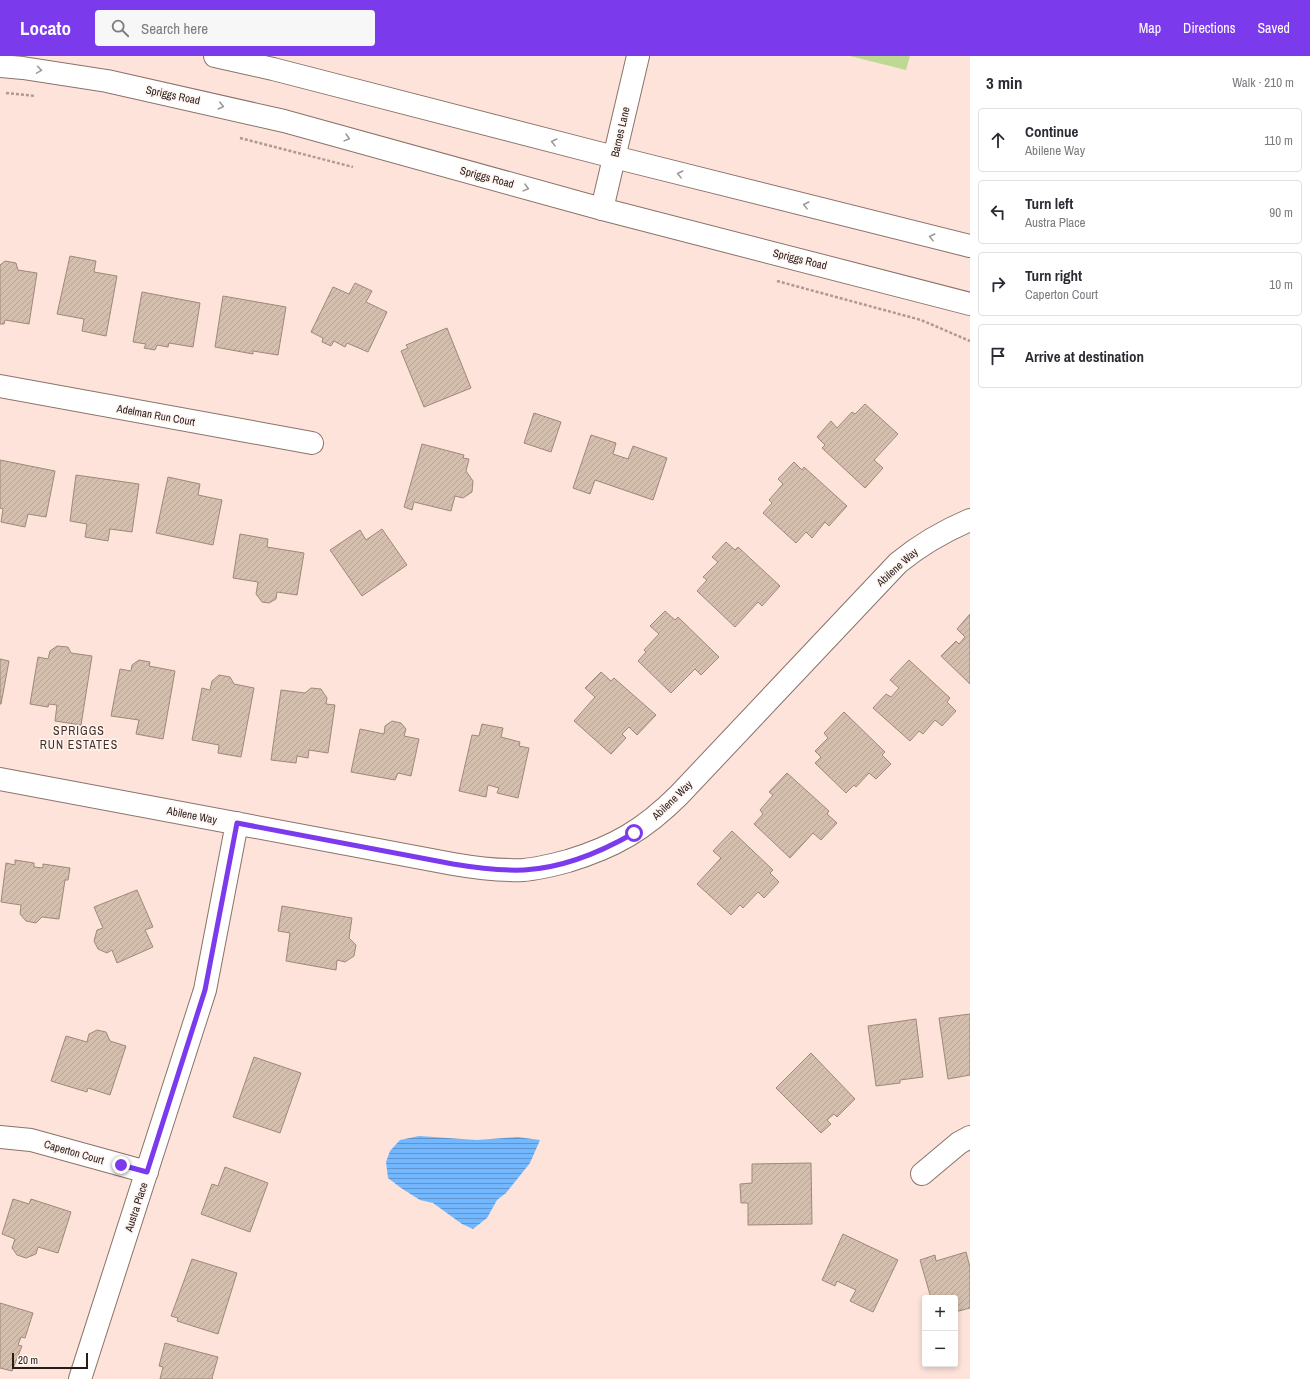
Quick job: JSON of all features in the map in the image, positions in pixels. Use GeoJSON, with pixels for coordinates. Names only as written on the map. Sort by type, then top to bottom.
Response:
{"type":"FeatureCollection","features":[{"type":"Feature","properties":{"kind":"street"},"geometry":{"type":"LineString","coordinates":[[215,56],[280,71],[614,157],[970,246]]}},
{"type":"Feature","properties":{"kind":"street","name":"Barnes Lane"},"geometry":{"type":"LineString","coordinates":[[602,209],[638,56]]}},
{"type":"Feature","properties":{"kind":"street","name":"Spriggs Road"},"geometry":{"type":"LineString","coordinates":[[0,66],[23,68],[107,81],[284,121],[602,209],[970,304]]}},
{"type":"Feature","properties":{"kind":"street","name":"Adelman Run Court"},"geometry":{"type":"LineString","coordinates":[[0,386],[312,443]]}},
{"type":"Feature","properties":{"kind":"street","name":"Abilene Way"},"geometry":{"type":"LineString","coordinates":[[0,779],[453,864],[484,869],[524,870],[541,868],[580,857],[617,843],[634,833],[663,810],[898,563],[915,549],[956,526],[970,520]]}},
{"type":"Feature","properties":{"kind":"street","name":"Austra Place"},"geometry":{"type":"LineString","coordinates":[[80,1379],[205,990],[237,823]]}},
{"type":"Feature","properties":{"kind":"street","name":"Caperton Court"},"geometry":{"type":"LineString","coordinates":[[0,1136],[31,1140],[147,1172]]}},
{"type":"Feature","properties":{"kind":"street"},"geometry":{"type":"LineString","coordinates":[[922,1174],[959,1143],[970,1137]]}},
{"type":"Feature","properties":{"kind":"path"},"geometry":{"type":"LineString","coordinates":[[0,92],[37,97]]}},
{"type":"Feature","properties":{"kind":"path"},"geometry":{"type":"LineString","coordinates":[[233,136],[353,167]]}},
{"type":"Feature","properties":{"kind":"path"},"geometry":{"type":"LineString","coordinates":[[776,281],[921,320],[970,341]]}},
{"type":"Feature","properties":{"kind":"green space"},"geometry":{"type":"Polygon","coordinates":[[[850,56],[910,56],[906,70],[850,56]]]}},
{"type":"Feature","properties":{"kind":"water"},"geometry":{"type":"Polygon","coordinates":[[[419,1136],[477,1140],[518,1137],[540,1140],[530,1163],[506,1193],[497,1200],[487,1218],[473,1229],[462,1224],[433,1203],[420,1200],[388,1178],[386,1162],[390,1151],[400,1140],[419,1136]]]}},
{"type":"Feature","properties":{"kind":"building"},"geometry":{"type":"Polygon","coordinates":[[[70,256],[96,261],[94,272],[117,276],[106,336],[82,331],[84,319],[57,314],[70,256]]]}},
{"type":"Feature","properties":{"kind":"building"},"geometry":{"type":"Polygon","coordinates":[[[5,261],[16,263],[18,270],[37,273],[29,324],[5,320],[4,324],[0,324],[0,265],[5,261]]]}},
{"type":"Feature","properties":{"kind":"building"},"geometry":{"type":"Polygon","coordinates":[[[355,283],[372,291],[366,302],[387,312],[368,352],[347,343],[345,347],[334,341],[331,346],[322,342],[323,338],[311,332],[333,287],[349,294],[355,283]]]}},
{"type":"Feature","properties":{"kind":"building"},"geometry":{"type":"Polygon","coordinates":[[[142,292],[200,303],[193,347],[169,343],[168,347],[157,345],[155,350],[144,348],[146,344],[133,342],[142,292]]]}},
{"type":"Feature","properties":{"kind":"building"},"geometry":{"type":"Polygon","coordinates":[[[223,296],[286,307],[278,355],[253,351],[253,354],[215,347],[223,296]]]}},
{"type":"Feature","properties":{"kind":"building"},"geometry":{"type":"Polygon","coordinates":[[[447,328],[471,388],[424,407],[401,351],[408,348],[406,345],[447,328]]]}},
{"type":"Feature","properties":{"kind":"building"},"geometry":{"type":"Polygon","coordinates":[[[865,404],[898,434],[874,460],[883,468],[865,488],[822,448],[825,445],[817,437],[831,421],[837,428],[852,412],[855,414],[865,404]]]}},
{"type":"Feature","properties":{"kind":"building"},"geometry":{"type":"Polygon","coordinates":[[[534,413],[561,422],[551,452],[524,443],[534,413]]]}},
{"type":"Feature","properties":{"kind":"building"},"geometry":{"type":"Polygon","coordinates":[[[591,435],[616,443],[613,454],[628,459],[633,446],[667,458],[653,500],[595,480],[590,494],[573,488],[591,435]]]}},
{"type":"Feature","properties":{"kind":"building"},"geometry":{"type":"Polygon","coordinates":[[[422,444],[464,455],[463,458],[469,459],[466,471],[473,481],[472,492],[463,498],[455,496],[451,511],[414,502],[412,510],[404,507],[422,444]]]}},
{"type":"Feature","properties":{"kind":"building"},"geometry":{"type":"Polygon","coordinates":[[[0,460],[55,471],[46,517],[28,514],[25,527],[1,522],[3,509],[0,508],[0,460]]]}},
{"type":"Feature","properties":{"kind":"building"},"geometry":{"type":"Polygon","coordinates":[[[794,462],[802,470],[804,467],[847,506],[829,526],[825,522],[812,538],[806,532],[796,543],[763,513],[772,503],[769,500],[783,484],[778,479],[794,462]]]}},
{"type":"Feature","properties":{"kind":"building"},"geometry":{"type":"Polygon","coordinates":[[[76,475],[139,484],[132,532],[110,529],[108,541],[85,537],[87,524],[70,521],[76,475]]]}},
{"type":"Feature","properties":{"kind":"building"},"geometry":{"type":"Polygon","coordinates":[[[168,477],[200,484],[198,495],[222,500],[213,545],[156,533],[168,477]]]}},
{"type":"Feature","properties":{"kind":"building"},"geometry":{"type":"Polygon","coordinates":[[[382,529],[407,565],[362,596],[330,550],[360,530],[366,540],[382,529]]]}},
{"type":"Feature","properties":{"kind":"building"},"geometry":{"type":"Polygon","coordinates":[[[240,534],[268,539],[267,547],[304,553],[297,595],[277,592],[276,599],[269,603],[262,602],[256,594],[258,582],[233,578],[240,534]]]}},
{"type":"Feature","properties":{"kind":"building"},"geometry":{"type":"Polygon","coordinates":[[[726,542],[735,550],[738,547],[780,586],[762,606],[758,602],[735,627],[697,591],[707,580],[703,577],[718,562],[712,557],[726,542]]]}},
{"type":"Feature","properties":{"kind":"building"},"geometry":{"type":"Polygon","coordinates":[[[665,611],[675,620],[678,617],[719,657],[701,675],[695,669],[671,693],[638,661],[646,652],[644,650],[659,634],[650,626],[665,611]]]}},
{"type":"Feature","properties":{"kind":"building"},"geometry":{"type":"Polygon","coordinates":[[[970,614],[970,684],[941,656],[956,641],[959,644],[965,637],[957,629],[970,614]]]}},
{"type":"Feature","properties":{"kind":"building"},"geometry":{"type":"Polygon","coordinates":[[[57,646],[68,647],[71,653],[92,656],[81,725],[55,721],[57,705],[49,704],[48,707],[30,704],[38,657],[48,659],[50,651],[57,646]]]}},
{"type":"Feature","properties":{"kind":"building"},"geometry":{"type":"Polygon","coordinates":[[[0,659],[9,661],[1,704],[0,704],[0,659]]]}},
{"type":"Feature","properties":{"kind":"building"},"geometry":{"type":"Polygon","coordinates":[[[139,660],[150,662],[149,666],[175,671],[163,739],[136,734],[139,720],[111,716],[120,669],[131,671],[132,665],[139,660]]]}},
{"type":"Feature","properties":{"kind":"building"},"geometry":{"type":"Polygon","coordinates":[[[909,660],[950,698],[947,702],[956,711],[942,726],[935,720],[923,734],[919,731],[910,741],[873,708],[886,694],[891,697],[899,688],[890,680],[909,660]]]}},
{"type":"Feature","properties":{"kind":"building"},"geometry":{"type":"Polygon","coordinates":[[[601,672],[611,681],[614,678],[656,715],[637,735],[629,727],[622,734],[626,738],[611,754],[574,721],[595,697],[585,688],[601,672]]]}},
{"type":"Feature","properties":{"kind":"building"},"geometry":{"type":"Polygon","coordinates":[[[219,675],[230,677],[234,684],[254,688],[241,757],[218,753],[219,745],[192,740],[202,688],[210,690],[212,681],[219,675]]]}},
{"type":"Feature","properties":{"kind":"building"},"geometry":{"type":"Polygon","coordinates":[[[311,688],[321,689],[327,698],[326,704],[335,705],[328,753],[309,750],[308,758],[297,756],[296,763],[271,760],[281,690],[305,693],[311,688]]]}},
{"type":"Feature","properties":{"kind":"building"},"geometry":{"type":"Polygon","coordinates":[[[844,712],[885,752],[882,755],[891,764],[876,779],[869,773],[856,787],[854,785],[846,793],[815,763],[821,757],[815,751],[828,738],[824,733],[844,712]]]}},
{"type":"Feature","properties":{"kind":"building"},"geometry":{"type":"Polygon","coordinates":[[[392,721],[401,723],[406,729],[404,736],[419,739],[411,776],[398,773],[395,780],[351,772],[360,729],[384,734],[385,726],[392,721]]]}},
{"type":"Feature","properties":{"kind":"building"},"geometry":{"type":"Polygon","coordinates":[[[482,724],[503,728],[501,737],[520,742],[519,746],[529,748],[518,798],[497,793],[499,788],[488,785],[486,797],[459,791],[472,735],[479,736],[482,724]]]}},
{"type":"Feature","properties":{"kind":"building"},"geometry":{"type":"Polygon","coordinates":[[[787,773],[829,811],[827,814],[837,823],[821,840],[813,833],[790,858],[754,824],[763,814],[760,810],[773,795],[769,792],[787,773]]]}},
{"type":"Feature","properties":{"kind":"building"},"geometry":{"type":"Polygon","coordinates":[[[732,831],[773,870],[770,873],[779,882],[764,898],[758,892],[743,908],[740,905],[731,915],[697,884],[721,858],[713,851],[732,831]]]}},
{"type":"Feature","properties":{"kind":"building"},"geometry":{"type":"Polygon","coordinates":[[[15,860],[34,863],[34,867],[43,868],[43,864],[70,868],[68,880],[65,880],[59,919],[42,917],[36,923],[26,921],[20,914],[21,905],[1,902],[6,863],[15,865],[15,860]]]}},
{"type":"Feature","properties":{"kind":"building"},"geometry":{"type":"Polygon","coordinates":[[[137,890],[153,927],[145,930],[153,947],[117,963],[112,950],[107,953],[98,949],[94,941],[97,930],[103,928],[94,907],[137,890]]]}},
{"type":"Feature","properties":{"kind":"building"},"geometry":{"type":"Polygon","coordinates":[[[282,906],[352,918],[349,938],[356,945],[354,956],[345,962],[337,960],[336,970],[286,961],[290,933],[278,931],[282,906]]]}},
{"type":"Feature","properties":{"kind":"building"},"geometry":{"type":"Polygon","coordinates":[[[970,1014],[970,1075],[948,1079],[939,1018],[970,1014]]]}},
{"type":"Feature","properties":{"kind":"building"},"geometry":{"type":"Polygon","coordinates":[[[916,1019],[923,1077],[900,1080],[900,1083],[876,1086],[868,1026],[916,1019]]]}},
{"type":"Feature","properties":{"kind":"building"},"geometry":{"type":"Polygon","coordinates":[[[97,1030],[106,1032],[110,1041],[126,1046],[110,1095],[88,1088],[87,1092],[51,1081],[66,1036],[87,1042],[89,1034],[97,1030]]]}},
{"type":"Feature","properties":{"kind":"building"},"geometry":{"type":"Polygon","coordinates":[[[811,1053],[855,1099],[837,1117],[834,1114],[827,1120],[831,1124],[821,1133],[776,1088],[811,1053]]]}},
{"type":"Feature","properties":{"kind":"building"},"geometry":{"type":"Polygon","coordinates":[[[254,1057],[301,1073],[280,1133],[233,1117],[254,1057]]]}},
{"type":"Feature","properties":{"kind":"building"},"geometry":{"type":"Polygon","coordinates":[[[811,1163],[812,1224],[748,1225],[748,1203],[741,1203],[740,1184],[752,1183],[752,1164],[811,1163]]]}},
{"type":"Feature","properties":{"kind":"building"},"geometry":{"type":"Polygon","coordinates":[[[225,1167],[268,1183],[250,1232],[201,1214],[212,1184],[218,1186],[225,1167]]]}},
{"type":"Feature","properties":{"kind":"building"},"geometry":{"type":"Polygon","coordinates":[[[13,1199],[29,1204],[31,1199],[71,1212],[58,1253],[38,1247],[36,1254],[26,1258],[17,1255],[12,1248],[15,1239],[2,1234],[13,1199]]]}},
{"type":"Feature","properties":{"kind":"building"},"geometry":{"type":"Polygon","coordinates":[[[843,1234],[898,1260],[873,1312],[850,1301],[856,1290],[837,1281],[835,1286],[822,1280],[843,1234]]]}},
{"type":"Feature","properties":{"kind":"building"},"geometry":{"type":"Polygon","coordinates":[[[966,1252],[970,1267],[970,1308],[958,1311],[958,1295],[930,1295],[920,1260],[935,1255],[936,1261],[966,1252]]]}},
{"type":"Feature","properties":{"kind":"building"},"geometry":{"type":"Polygon","coordinates":[[[192,1259],[237,1273],[218,1334],[177,1321],[178,1318],[171,1316],[192,1259]]]}},
{"type":"Feature","properties":{"kind":"building"},"geometry":{"type":"Polygon","coordinates":[[[0,1303],[33,1313],[25,1338],[21,1337],[18,1345],[22,1346],[12,1371],[0,1368],[0,1303]]]}},
{"type":"Feature","properties":{"kind":"building"},"geometry":{"type":"Polygon","coordinates":[[[165,1343],[218,1357],[213,1379],[160,1379],[163,1367],[159,1366],[165,1343]]]}},
{"type":"Feature","properties":{"kind":"district","name":"SPRIGGS RUN ESTATES"},"geometry":{"type":"Point","coordinates":[79,738]}},
{"type":"Feature","properties":{"kind":"route"},"geometry":{"type":"LineString","coordinates":[[121,1165],[147,1172],[205,990],[237,823],[453,864],[484,869],[506,870],[541,868],[561,863],[587,855],[617,843],[634,833]]}}]}
